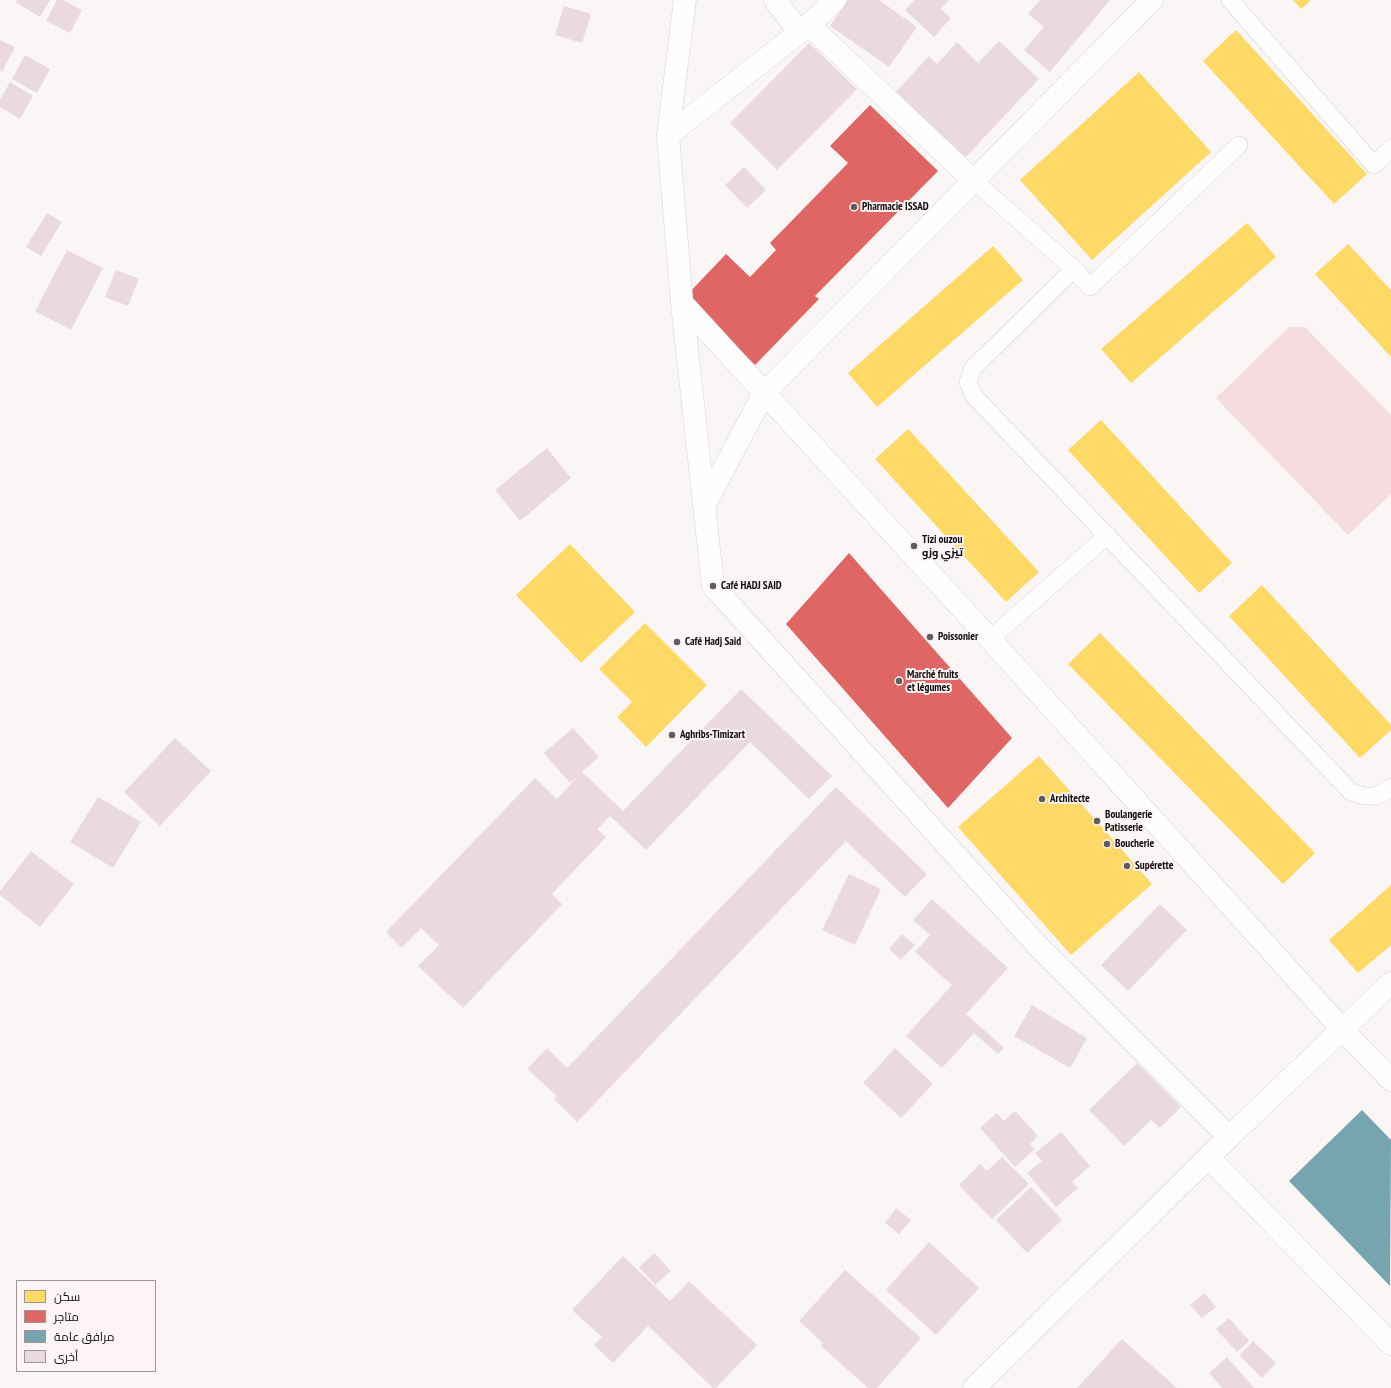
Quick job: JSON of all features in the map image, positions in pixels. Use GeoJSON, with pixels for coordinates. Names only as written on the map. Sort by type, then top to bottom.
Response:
{"type":"FeatureCollection","features":[{"type":"Feature","properties":{"kind":"main road"},"geometry":{"type":"LineString","coordinates":[[685,0],[668,135],[682,304],[713,586],[1036,944],[1228,1137]]}},
{"type":"Feature","properties":{"kind":"main road"},"geometry":{"type":"LineString","coordinates":[[775,0],[804,28],[973,180]]}},
{"type":"Feature","properties":{"kind":"main road"},"geometry":{"type":"LineString","coordinates":[[668,135],[804,28],[835,0]]}},
{"type":"Feature","properties":{"kind":"main road"},"geometry":{"type":"LineString","coordinates":[[704,506],[764,393],[1152,0]]}},
{"type":"Feature","properties":{"kind":"main road"},"geometry":{"type":"LineString","coordinates":[[682,304],[990,640],[1342,1029],[1391,1080]]}},
{"type":"Feature","properties":{"kind":"main road"},"geometry":{"type":"LineString","coordinates":[[974,1388],[1209,1158],[1228,1137],[1391,983]]}},
{"type":"Feature","properties":{"kind":"main road"},"geometry":{"type":"LineString","coordinates":[[1209,1158],[1391,1344]]}},
{"type":"Feature","properties":{"kind":"lane"},"geometry":{"type":"LineString","coordinates":[[1230,0],[1374,165],[1391,148]]}},
{"type":"Feature","properties":{"kind":"lane"},"geometry":{"type":"LineString","coordinates":[[973,180],[1074,269],[1090,287],[1238,145]]}},
{"type":"Feature","properties":{"kind":"lane"},"geometry":{"type":"LineString","coordinates":[[1074,269],[973,368],[968,382],[974,396],[1351,792],[1366,797],[1383,794],[1391,787]]}},
{"type":"Feature","properties":{"kind":"lane"},"geometry":{"type":"LineString","coordinates":[[990,640],[1108,536]]}},
{"type":"Feature","properties":{"kind":"shaded area"},"geometry":{"type":"Polygon","coordinates":[[[1289,327],[1305,327],[1391,415],[1391,494],[1348,535],[1216,398],[1289,327]]]}},
{"type":"Feature","properties":{"kind":"building: سكن"},"geometry":{"type":"Polygon","coordinates":[[[1293,0],[1311,0],[1301,9],[1293,0]]]}},
{"type":"Feature","properties":{"kind":"building: سكن"},"geometry":{"type":"Polygon","coordinates":[[[1236,30],[1367,174],[1334,204],[1203,61],[1236,30]]]}},
{"type":"Feature","properties":{"kind":"building: سكن"},"geometry":{"type":"Polygon","coordinates":[[[1139,72],[1211,152],[1092,260],[1020,180],[1139,72]]]}},
{"type":"Feature","properties":{"kind":"building: سكن"},"geometry":{"type":"Polygon","coordinates":[[[1247,223],[1276,257],[1131,383],[1101,349],[1247,223]]]}},
{"type":"Feature","properties":{"kind":"building: سكن"},"geometry":{"type":"Polygon","coordinates":[[[1348,244],[1391,290],[1391,357],[1315,274],[1348,244]]]}},
{"type":"Feature","properties":{"kind":"building: سكن"},"geometry":{"type":"Polygon","coordinates":[[[993,246],[1023,280],[877,407],[848,373],[993,246]]]}},
{"type":"Feature","properties":{"kind":"building: سكن"},"geometry":{"type":"Polygon","coordinates":[[[1101,420],[1232,563],[1199,593],[1068,450],[1101,420]]]}},
{"type":"Feature","properties":{"kind":"building: سكن"},"geometry":{"type":"Polygon","coordinates":[[[908,429],[1039,572],[1006,602],[875,459],[908,429]]]}},
{"type":"Feature","properties":{"kind":"building: سكن"},"geometry":{"type":"Polygon","coordinates":[[[570,544],[635,612],[581,663],[516,595],[570,544]]]}},
{"type":"Feature","properties":{"kind":"building: سكن"},"geometry":{"type":"Polygon","coordinates":[[[1262,585],[1391,725],[1391,730],[1360,758],[1229,616],[1262,585]]]}},
{"type":"Feature","properties":{"kind":"building: سكن"},"geometry":{"type":"Polygon","coordinates":[[[645,623],[707,685],[646,747],[617,717],[632,702],[599,669],[645,623]]]}},
{"type":"Feature","properties":{"kind":"building: سكن"},"geometry":{"type":"Polygon","coordinates":[[[1100,633],[1315,853],[1283,884],[1068,664],[1100,633]]]}},
{"type":"Feature","properties":{"kind":"building: سكن"},"geometry":{"type":"Polygon","coordinates":[[[1039,756],[1152,884],[1071,955],[958,827],[1039,756]]]}},
{"type":"Feature","properties":{"kind":"building: سكن"},"geometry":{"type":"Polygon","coordinates":[[[1391,885],[1391,945],[1358,973],[1329,940],[1391,885]]]}},
{"type":"Feature","properties":{"kind":"building: متاجر","name":"Pharmacie ISSAD"},"geometry":{"type":"Polygon","coordinates":[[[870,105],[938,171],[815,296],[819,299],[755,365],[685,297],[726,254],[750,277],[776,250],[770,243],[848,163],[830,146],[870,105]]]}},
{"type":"Feature","properties":{"kind":"building: متاجر","name":"Marché fruits et légumes"},"geometry":{"type":"Polygon","coordinates":[[[849,553],[1012,738],[948,808],[786,624],[849,553]]]}},
{"type":"Feature","properties":{"kind":"building: مرافق عامة"},"geometry":{"type":"Polygon","coordinates":[[[1362,1110],[1391,1140],[1390,1286],[1289,1181],[1362,1110]]]}},
{"type":"Feature","properties":{"kind":"building: أخرى"},"geometry":{"type":"Polygon","coordinates":[[[17,0],[50,0],[40,17],[15,2],[17,0]]]}},
{"type":"Feature","properties":{"kind":"building: أخرى"},"geometry":{"type":"Polygon","coordinates":[[[57,0],[63,0],[82,10],[70,33],[46,21],[57,0]]]}},
{"type":"Feature","properties":{"kind":"building: أخرى"},"geometry":{"type":"Polygon","coordinates":[[[848,0],[879,0],[917,27],[889,67],[830,26],[848,0]]]}},
{"type":"Feature","properties":{"kind":"building: أخرى"},"geometry":{"type":"Polygon","coordinates":[[[914,0],[949,0],[941,9],[951,18],[934,37],[905,10],[914,0]]]}},
{"type":"Feature","properties":{"kind":"building: أخرى"},"geometry":{"type":"Polygon","coordinates":[[[1040,0],[1110,0],[1050,72],[1024,50],[1044,27],[1028,14],[1040,0]]]}},
{"type":"Feature","properties":{"kind":"building: أخرى"},"geometry":{"type":"Polygon","coordinates":[[[564,6],[591,14],[582,43],[555,35],[564,6]]]}},
{"type":"Feature","properties":{"kind":"building: أخرى"},"geometry":{"type":"Polygon","coordinates":[[[0,40],[15,47],[2,72],[0,70],[0,40]]]}},
{"type":"Feature","properties":{"kind":"building: أخرى"},"geometry":{"type":"Polygon","coordinates":[[[999,41],[1039,79],[963,160],[893,95],[929,56],[937,64],[957,42],[978,63],[999,41]]]}},
{"type":"Feature","properties":{"kind":"building: أخرى"},"geometry":{"type":"Polygon","coordinates":[[[809,43],[857,89],[777,170],[730,123],[809,43]]]}},
{"type":"Feature","properties":{"kind":"building: أخرى"},"geometry":{"type":"Polygon","coordinates":[[[25,55],[50,69],[37,93],[12,79],[25,55]]]}},
{"type":"Feature","properties":{"kind":"building: أخرى"},"geometry":{"type":"Polygon","coordinates":[[[10,82],[33,96],[20,119],[0,107],[0,100],[10,82]]]}},
{"type":"Feature","properties":{"kind":"building: أخرى"},"geometry":{"type":"Polygon","coordinates":[[[744,167],[766,190],[747,208],[725,185],[744,167]]]}},
{"type":"Feature","properties":{"kind":"building: أخرى"},"geometry":{"type":"Polygon","coordinates":[[[47,213],[62,222],[41,256],[26,247],[47,213]]]}},
{"type":"Feature","properties":{"kind":"building: أخرى"},"geometry":{"type":"Polygon","coordinates":[[[67,250],[103,268],[71,330],[35,311],[67,250]]]}},
{"type":"Feature","properties":{"kind":"building: أخرى"},"geometry":{"type":"Polygon","coordinates":[[[116,270],[139,279],[128,306],[105,297],[116,270]]]}},
{"type":"Feature","properties":{"kind":"building: أخرى"},"geometry":{"type":"Polygon","coordinates":[[[547,448],[571,478],[520,521],[495,490],[547,448]]]}},
{"type":"Feature","properties":{"kind":"building: أخرى"},"geometry":{"type":"Polygon","coordinates":[[[741,689],[832,776],[809,799],[750,742],[646,850],[610,816],[597,829],[606,837],[552,894],[562,904],[463,1008],[418,966],[439,945],[421,928],[402,948],[386,932],[535,778],[557,799],[580,774],[570,783],[544,753],[573,728],[599,757],[582,772],[623,811],[741,689]]]}},
{"type":"Feature","properties":{"kind":"building: أخرى"},"geometry":{"type":"Polygon","coordinates":[[[175,738],[211,771],[160,826],[124,792],[175,738]]]}},
{"type":"Feature","properties":{"kind":"building: أخرى"},"geometry":{"type":"Polygon","coordinates":[[[836,787],[927,874],[905,897],[846,841],[577,1122],[554,1099],[557,1096],[527,1069],[547,1048],[567,1068],[836,787]]]}},
{"type":"Feature","properties":{"kind":"building: أخرى"},"geometry":{"type":"Polygon","coordinates":[[[98,797],[141,822],[113,868],[70,842],[98,797]]]}},
{"type":"Feature","properties":{"kind":"building: أخرى"},"geometry":{"type":"Polygon","coordinates":[[[31,851],[74,884],[40,927],[0,895],[0,891],[31,851]]]}},
{"type":"Feature","properties":{"kind":"building: أخرى"},"geometry":{"type":"Polygon","coordinates":[[[849,874],[881,889],[855,945],[822,930],[849,874]]]}},
{"type":"Feature","properties":{"kind":"building: أخرى"},"geometry":{"type":"Polygon","coordinates":[[[932,899],[1008,968],[966,1014],[1004,1048],[998,1054],[974,1033],[942,1068],[906,1036],[952,985],[915,952],[930,935],[913,920],[932,899]]]}},
{"type":"Feature","properties":{"kind":"building: أخرى"},"geometry":{"type":"Polygon","coordinates":[[[1160,904],[1187,930],[1128,991],[1101,965],[1160,904]]]}},
{"type":"Feature","properties":{"kind":"building: أخرى"},"geometry":{"type":"Polygon","coordinates":[[[902,934],[915,945],[901,960],[889,949],[902,934]]]}},
{"type":"Feature","properties":{"kind":"building: أخرى"},"geometry":{"type":"Polygon","coordinates":[[[1032,1005],[1087,1038],[1070,1068],[1014,1036],[1032,1005]]]}},
{"type":"Feature","properties":{"kind":"building: أخرى"},"geometry":{"type":"Polygon","coordinates":[[[895,1048],[933,1084],[901,1118],[863,1083],[895,1048]]]}},
{"type":"Feature","properties":{"kind":"building: أخرى"},"geometry":{"type":"Polygon","coordinates":[[[1137,1063],[1181,1107],[1160,1128],[1151,1120],[1124,1146],[1089,1110],[1137,1063]]]}},
{"type":"Feature","properties":{"kind":"building: أخرى"},"geometry":{"type":"Polygon","coordinates":[[[1015,1111],[1038,1136],[1030,1144],[1035,1149],[1015,1167],[980,1128],[997,1113],[1004,1121],[1015,1111]]]}},
{"type":"Feature","properties":{"kind":"building: أخرى"},"geometry":{"type":"Polygon","coordinates":[[[1061,1132],[1090,1166],[1072,1182],[1078,1188],[1056,1207],[1027,1173],[1042,1161],[1035,1153],[1061,1132]]]}},
{"type":"Feature","properties":{"kind":"building: أخرى"},"geometry":{"type":"Polygon","coordinates":[[[1002,1157],[1029,1184],[992,1219],[959,1185],[980,1164],[987,1171],[1002,1157]]]}},
{"type":"Feature","properties":{"kind":"building: أخرى"},"geometry":{"type":"Polygon","coordinates":[[[1031,1187],[1062,1220],[1027,1253],[996,1220],[1031,1187]]]}},
{"type":"Feature","properties":{"kind":"building: أخرى"},"geometry":{"type":"Polygon","coordinates":[[[896,1208],[911,1220],[899,1234],[885,1223],[896,1208]]]}},
{"type":"Feature","properties":{"kind":"building: أخرى"},"geometry":{"type":"Polygon","coordinates":[[[929,1242],[979,1288],[936,1335],[886,1290],[929,1242]]]}},
{"type":"Feature","properties":{"kind":"building: أخرى"},"geometry":{"type":"Polygon","coordinates":[[[654,1253],[671,1271],[655,1285],[639,1267],[654,1253]]]}},
{"type":"Feature","properties":{"kind":"building: أخرى"},"geometry":{"type":"Polygon","coordinates":[[[623,1256],[670,1301],[689,1281],[757,1345],[716,1388],[713,1388],[648,1326],[613,1363],[594,1345],[602,1337],[572,1310],[623,1256]]]}},
{"type":"Feature","properties":{"kind":"building: أخرى"},"geometry":{"type":"Polygon","coordinates":[[[845,1270],[921,1338],[877,1388],[868,1388],[821,1346],[823,1343],[799,1321],[845,1270]]]}},
{"type":"Feature","properties":{"kind":"building: أخرى"},"geometry":{"type":"Polygon","coordinates":[[[1204,1293],[1216,1307],[1202,1318],[1190,1305],[1204,1293]]]}},
{"type":"Feature","properties":{"kind":"building: أخرى"},"geometry":{"type":"Polygon","coordinates":[[[1229,1318],[1249,1341],[1237,1352],[1216,1329],[1229,1318]]]}},
{"type":"Feature","properties":{"kind":"building: أخرى"},"geometry":{"type":"Polygon","coordinates":[[[1122,1339],[1177,1388],[1077,1388],[1122,1339]]]}},
{"type":"Feature","properties":{"kind":"building: أخرى"},"geometry":{"type":"Polygon","coordinates":[[[1253,1341],[1276,1363],[1262,1378],[1239,1355],[1253,1341]]]}},
{"type":"Feature","properties":{"kind":"building: أخرى"},"geometry":{"type":"Polygon","coordinates":[[[1227,1357],[1254,1388],[1222,1388],[1209,1373],[1227,1357]]]}},
{"type":"Feature","properties":{"kind":"place","name":"Pharmacie ISSAD"},"geometry":{"type":"Point","coordinates":[854,207]}},
{"type":"Feature","properties":{"kind":"place","name":"Tizi ouzou تيزي وزو"},"geometry":{"type":"Point","coordinates":[914,546]}},
{"type":"Feature","properties":{"kind":"place","name":"Café HADJ SAID"},"geometry":{"type":"Point","coordinates":[713,586]}},
{"type":"Feature","properties":{"kind":"place","name":"Poissonier"},"geometry":{"type":"Point","coordinates":[930,637]}},
{"type":"Feature","properties":{"kind":"place","name":"Café Hadj Said"},"geometry":{"type":"Point","coordinates":[677,642]}},
{"type":"Feature","properties":{"kind":"place","name":"Marché fruits et légumes"},"geometry":{"type":"Point","coordinates":[899,681]}},
{"type":"Feature","properties":{"kind":"place","name":"Aghribs-Timizart"},"geometry":{"type":"Point","coordinates":[672,735]}},
{"type":"Feature","properties":{"kind":"place","name":"Architecte"},"geometry":{"type":"Point","coordinates":[1042,799]}},
{"type":"Feature","properties":{"kind":"place","name":"Boulangerie Patisserie"},"geometry":{"type":"Point","coordinates":[1097,821]}},
{"type":"Feature","properties":{"kind":"place","name":"Boucherie"},"geometry":{"type":"Point","coordinates":[1107,844]}},
{"type":"Feature","properties":{"kind":"place","name":"Supérette"},"geometry":{"type":"Point","coordinates":[1127,866]}}]}
